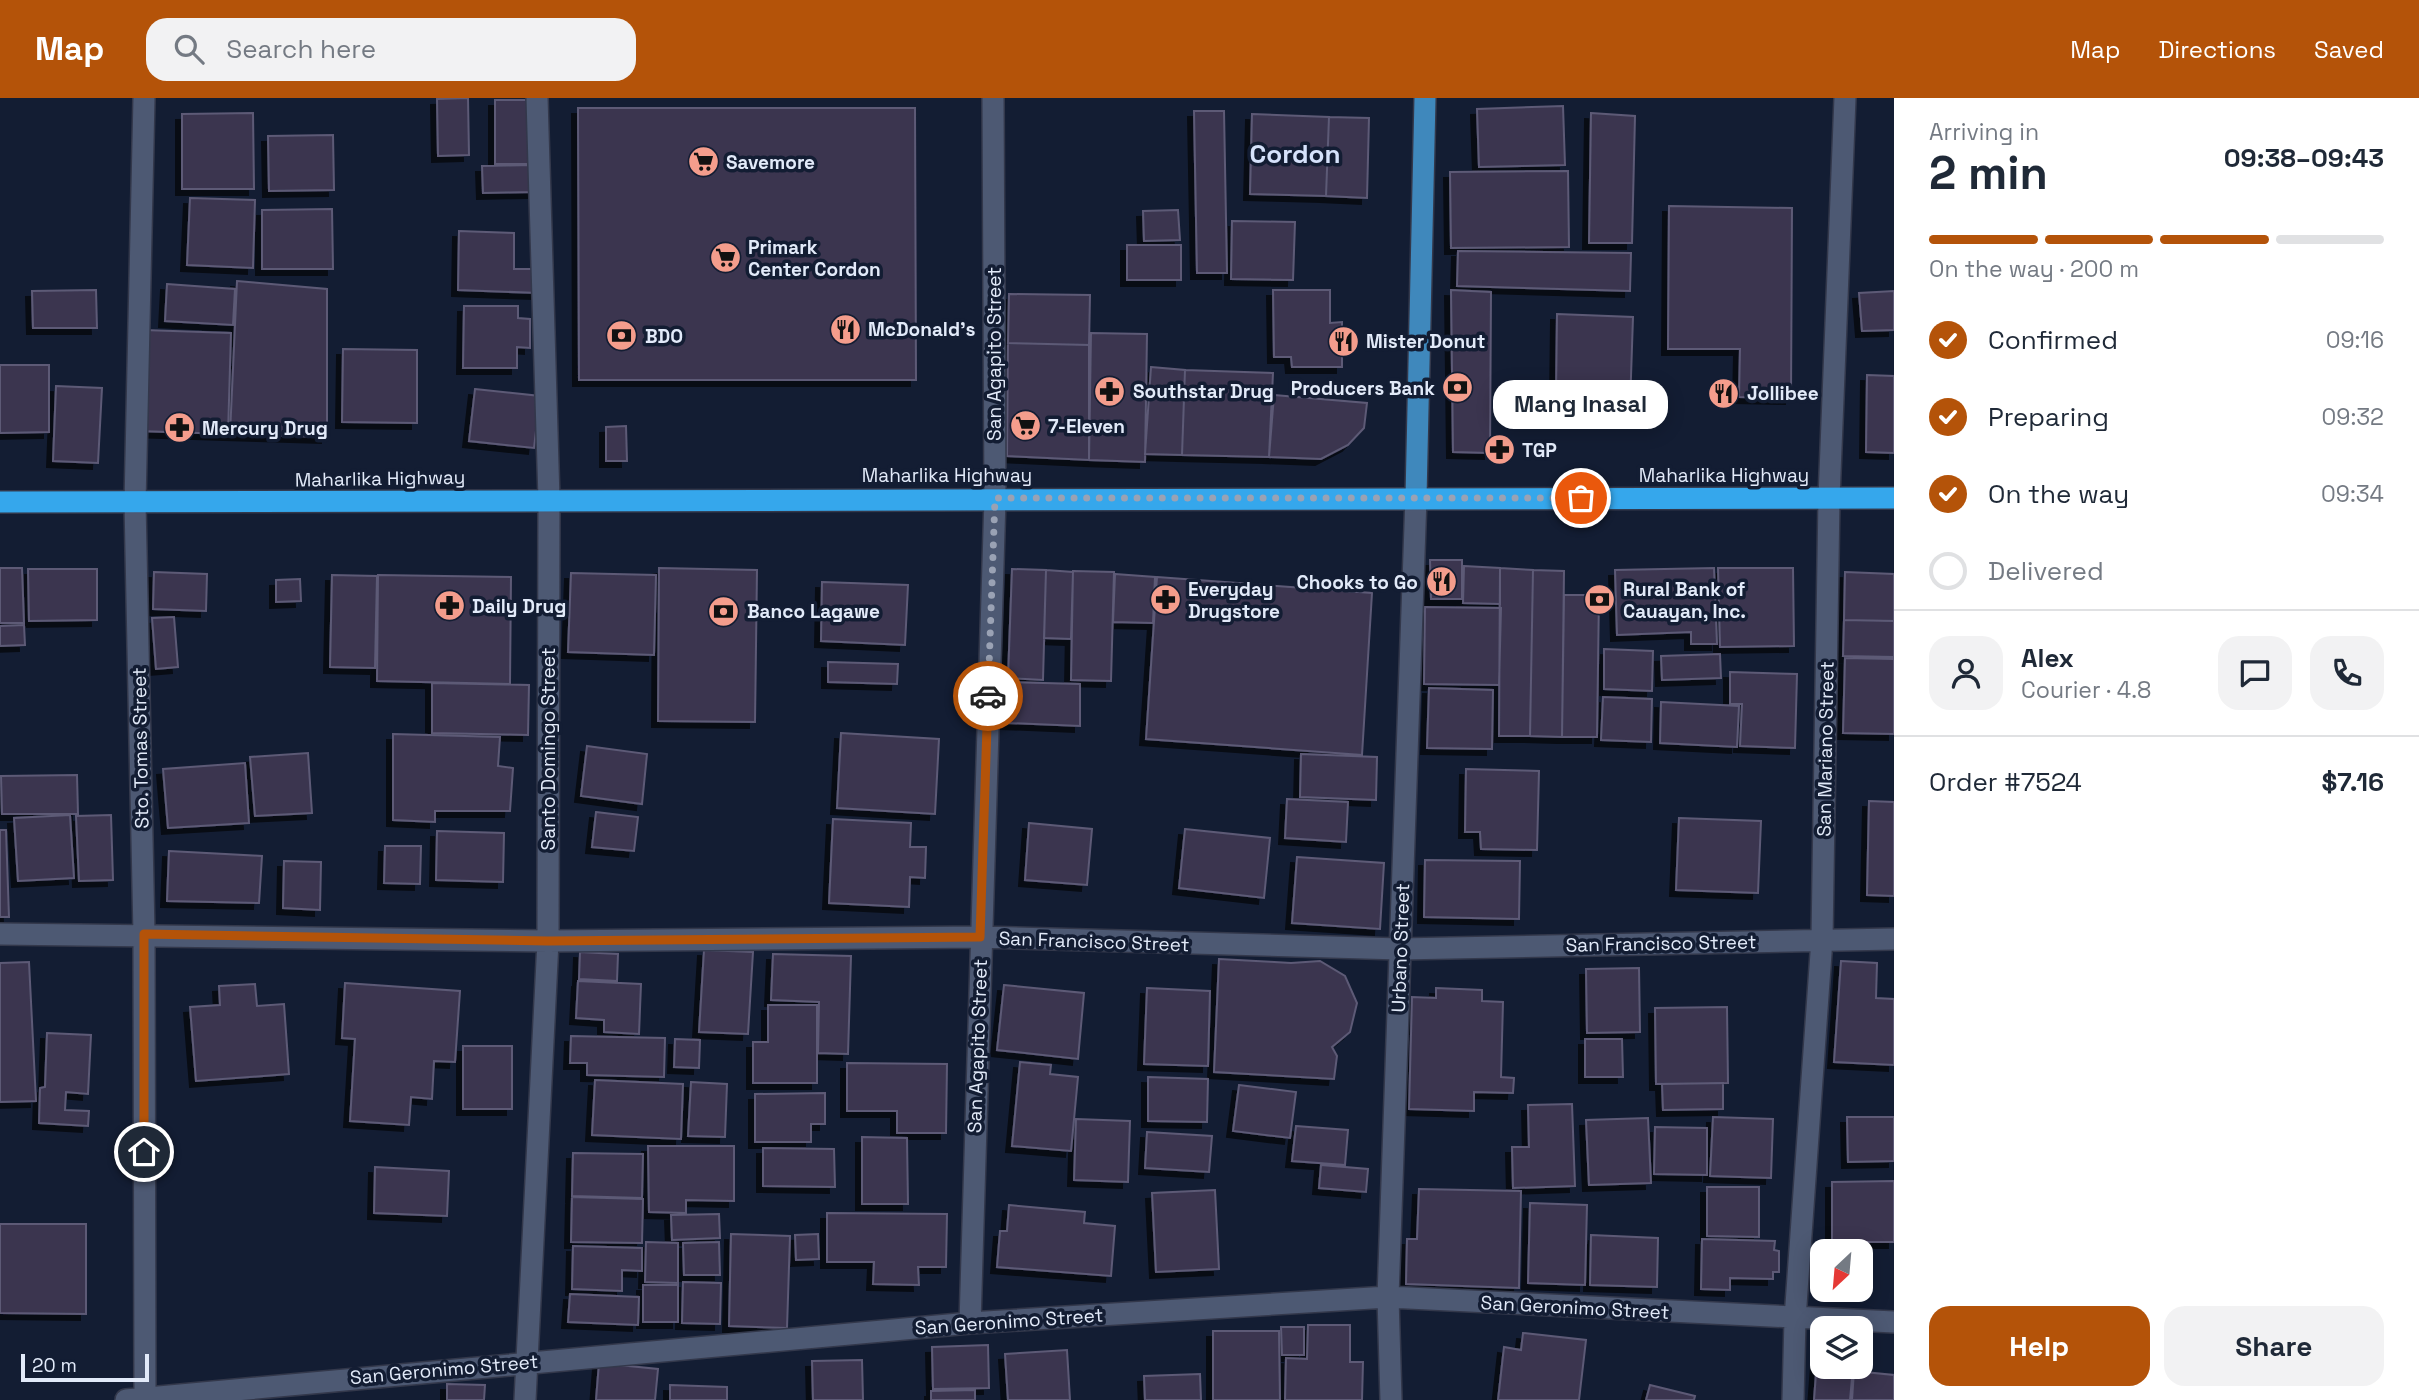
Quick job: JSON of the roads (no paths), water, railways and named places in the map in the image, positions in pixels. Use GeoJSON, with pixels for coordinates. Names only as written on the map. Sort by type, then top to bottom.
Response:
{"type":"FeatureCollection","features":[{"type":"Feature","properties":{"kind":"highway","name":"Maharlika Highway"},"geometry":{"type":"LineString","coordinates":[[0,502],[1894,498]]}},
{"type":"Feature","properties":{"kind":"main road"},"geometry":{"type":"LineString","coordinates":[[1416,497],[1425,98]]}},
{"type":"Feature","properties":{"kind":"street","name":"Sto. Tomas Street"},"geometry":{"type":"LineString","coordinates":[[136,1399],[144,934],[135,503],[144,98]]}},
{"type":"Feature","properties":{"kind":"street","name":"Santo Domingo Street"},"geometry":{"type":"LineString","coordinates":[[526,1400],[548,941],[549,499],[537,98]]}},
{"type":"Feature","properties":{"kind":"street","name":"San Agapito Street"},"geometry":{"type":"LineString","coordinates":[[970,1323],[995,498],[993,98]]}},
{"type":"Feature","properties":{"kind":"street","name":"San Mariano Street"},"geometry":{"type":"LineString","coordinates":[[1793,1400],[1795,1319],[1822,939],[1829,498],[1845,98]]}},
{"type":"Feature","properties":{"kind":"street","name":"Urbano Street"},"geometry":{"type":"LineString","coordinates":[[1391,1400],[1388,1297],[1416,497]]}},
{"type":"Feature","properties":{"kind":"street","name":"San Francisco Street"},"geometry":{"type":"LineString","coordinates":[[0,934],[548,941],[980,937],[1400,949],[1894,939]]}},
{"type":"Feature","properties":{"kind":"street","name":"San Geronimo Street"},"geometry":{"type":"LineString","coordinates":[[136,1399],[529,1361],[970,1323],[1388,1297],[1894,1322]]}},
{"type":"Feature","properties":{"kind":"place","name":"Savemore"},"geometry":{"type":"Point","coordinates":[703,162]}},
{"type":"Feature","properties":{"kind":"place","name":"Primark Center Cordon"},"geometry":{"type":"Point","coordinates":[725,258]}},
{"type":"Feature","properties":{"kind":"place","name":"McDonald's"},"geometry":{"type":"Point","coordinates":[845,329]}},
{"type":"Feature","properties":{"kind":"place","name":"BDO"},"geometry":{"type":"Point","coordinates":[622,336]}},
{"type":"Feature","properties":{"kind":"place","name":"Mister Donut"},"geometry":{"type":"Point","coordinates":[1343,341]}},
{"type":"Feature","properties":{"kind":"place","name":"Producers Bank"},"geometry":{"type":"Point","coordinates":[1458,388]}},
{"type":"Feature","properties":{"kind":"place","name":"Southstar Drug"},"geometry":{"type":"Point","coordinates":[1110,391]}},
{"type":"Feature","properties":{"kind":"place","name":"Jollibee"},"geometry":{"type":"Point","coordinates":[1724,393]}},
{"type":"Feature","properties":{"kind":"place","name":"7-Eleven"},"geometry":{"type":"Point","coordinates":[1025,426]}},
{"type":"Feature","properties":{"kind":"place","name":"Mercury Drug"},"geometry":{"type":"Point","coordinates":[179,428]}},
{"type":"Feature","properties":{"kind":"place","name":"TGP"},"geometry":{"type":"Point","coordinates":[1499,450]}},
{"type":"Feature","properties":{"kind":"place","name":"Mang Inasal"},"geometry":{"type":"Point","coordinates":[1581,498]}},
{"type":"Feature","properties":{"kind":"place","name":"Chooks to Go"},"geometry":{"type":"Point","coordinates":[1441,582]}},
{"type":"Feature","properties":{"kind":"place","name":"Everyday Drugstore"},"geometry":{"type":"Point","coordinates":[1165,600]}},
{"type":"Feature","properties":{"kind":"place","name":"Rural Bank of Cauayan, Inc."},"geometry":{"type":"Point","coordinates":[1600,600]}},
{"type":"Feature","properties":{"kind":"place","name":"Daily Drug"},"geometry":{"type":"Point","coordinates":[449,606]}},
{"type":"Feature","properties":{"kind":"place","name":"Banco Lagawe"},"geometry":{"type":"Point","coordinates":[724,611]}},
{"type":"Feature","properties":{"kind":"district","name":"Cordon"},"geometry":{"type":"Point","coordinates":[1295,154]}}]}
